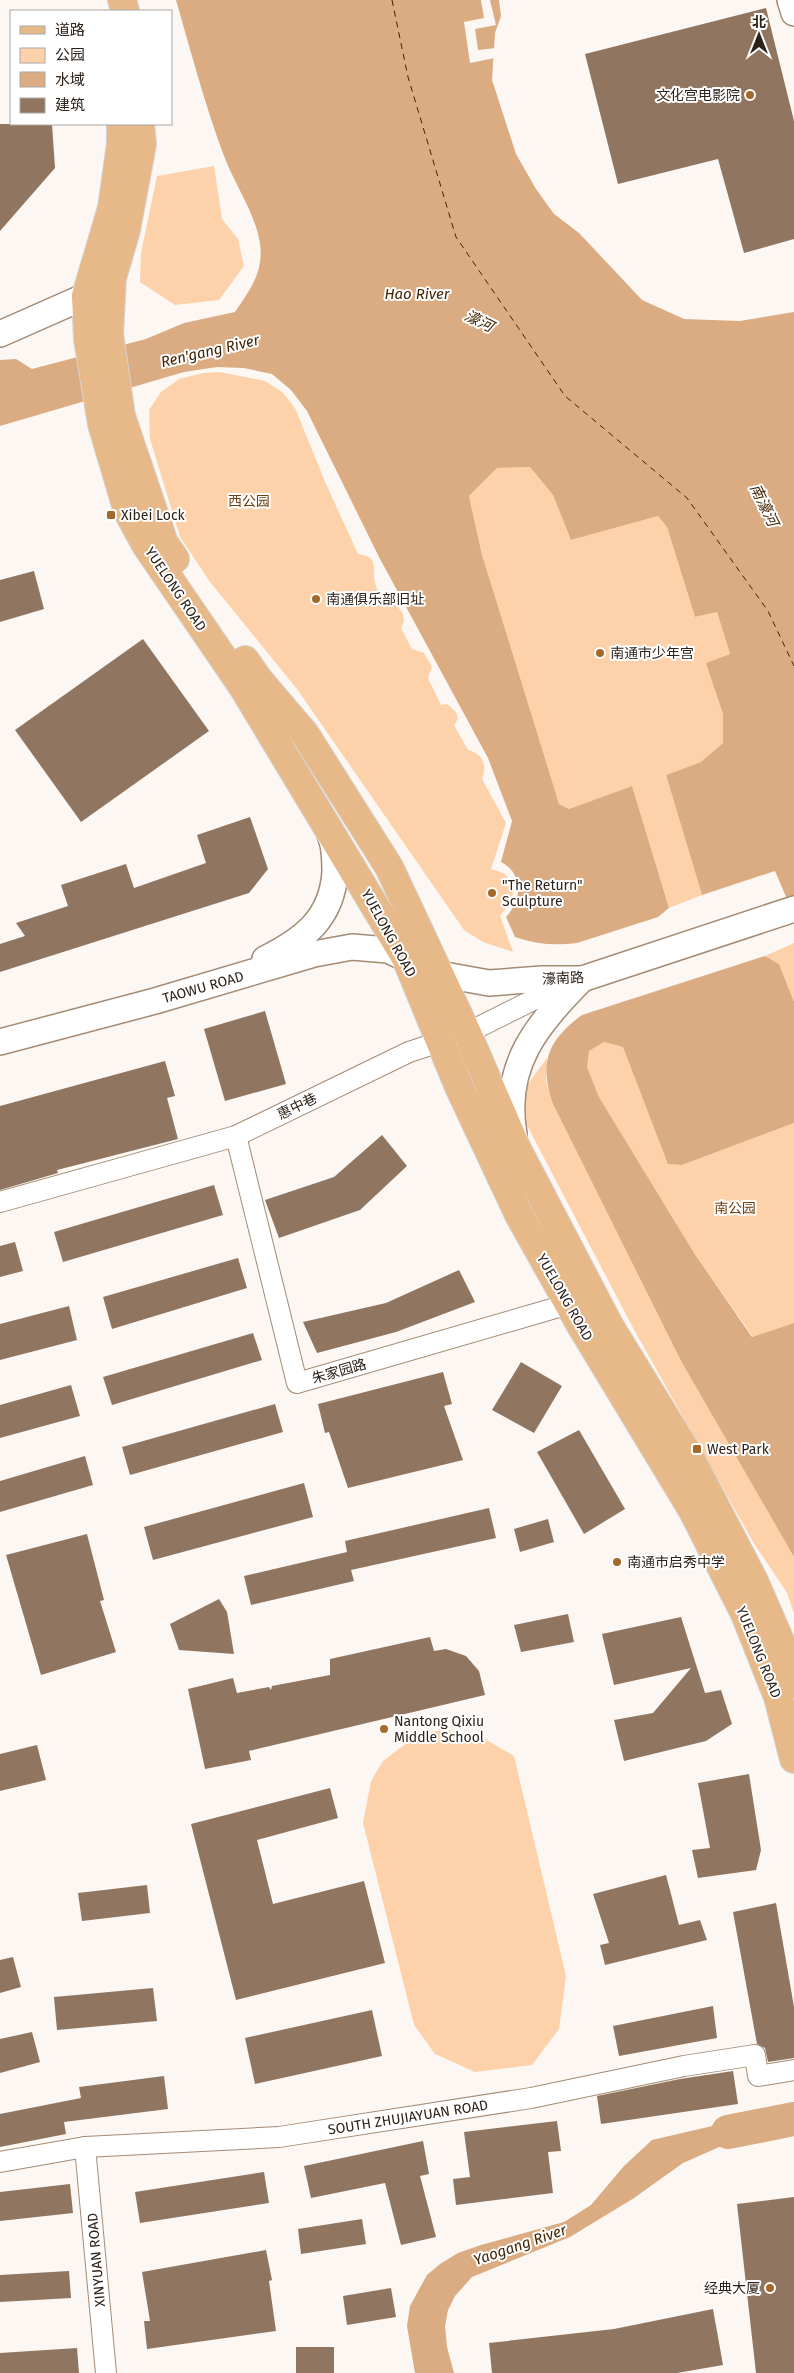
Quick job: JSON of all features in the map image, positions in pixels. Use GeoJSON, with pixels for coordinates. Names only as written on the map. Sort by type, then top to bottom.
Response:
{"type":"FeatureCollection","features":[{"type":"Feature","properties":{"kind":"main road","name":"YUELONG ROAD"},"geometry":{"type":"LineString","coordinates":[[121,125],[121,144],[112,208],[86,296],[99,337],[111,420],[128,512],[146,545],[243,687],[316,805],[406,958],[439,1040],[519,1215],[569,1304],[693,1511],[746,1614],[778,1697],[794,1759]]}},
{"type":"Feature","properties":{"kind":"main road","name":"YUELONG ROAD"},"geometry":{"type":"LineString","coordinates":[[99,337],[112,278],[126,230],[142,144],[140,125]]}},
{"type":"Feature","properties":{"kind":"main road","name":"YUELONG ROAD"},"geometry":{"type":"LineString","coordinates":[[111,420],[164,543],[259,680],[305,734],[389,867],[466,1033],[517,1150],[609,1324],[688,1454],[754,1582],[781,1644],[794,1684]]}},
{"type":"Feature","properties":{"kind":"street"},"geometry":{"type":"LineString","coordinates":[[790,0],[794,13]]}},
{"type":"Feature","properties":{"kind":"street"},"geometry":{"type":"LineString","coordinates":[[0,334],[86,296],[112,278]]}},
{"type":"Feature","properties":{"kind":"street"},"geometry":{"type":"LineString","coordinates":[[218,983],[271,956],[306,935],[324,913],[334,891],[335,864],[332,841],[316,805]]}},
{"type":"Feature","properties":{"kind":"street","name":"濠南路"},"geometry":{"type":"LineString","coordinates":[[406,958],[439,974],[489,984],[542,978],[582,979],[748,926],[794,909]]}},
{"type":"Feature","properties":{"kind":"street","name":"TAOWU ROAD"},"geometry":{"type":"LineString","coordinates":[[0,1042],[218,983],[314,954],[352,947],[388,950],[406,958]]}},
{"type":"Feature","properties":{"kind":"street"},"geometry":{"type":"LineString","coordinates":[[517,1150],[510,1110],[522,1053],[552,1010],[582,979]]}},
{"type":"Feature","properties":{"kind":"street","name":"惠中巷"},"geometry":{"type":"LineString","coordinates":[[0,1202],[236,1136],[409,1052],[439,1040],[466,1033],[533,1000],[582,979]]}},
{"type":"Feature","properties":{"kind":"street","name":"朱家园路"},"geometry":{"type":"LineString","coordinates":[[236,1136],[297,1383],[569,1304]]}},
{"type":"Feature","properties":{"kind":"street","name":"SOUTH ZHUJIAYUAN ROAD"},"geometry":{"type":"LineString","coordinates":[[0,2162],[86,2147],[279,2137],[530,2098],[684,2066],[755,2055],[758,2076],[794,2070]]}},
{"type":"Feature","properties":{"kind":"street","name":"XINYUAN ROAD"},"geometry":{"type":"LineString","coordinates":[[86,2147],[106,2373]]}},
{"type":"Feature","properties":{"kind":"green space"},"geometry":{"type":"Polygon","coordinates":[[[214,166],[222,219],[238,239],[244,266],[219,300],[175,305],[140,282],[141,253],[157,176],[214,166]]]}},
{"type":"Feature","properties":{"kind":"green space","name":"西公园"},"geometry":{"type":"Polygon","coordinates":[[[220,372],[265,381],[282,392],[295,408],[326,484],[358,554],[370,558],[374,564],[374,577],[378,592],[383,601],[397,606],[403,614],[404,618],[401,628],[412,649],[424,653],[432,667],[428,678],[441,705],[447,704],[456,712],[458,719],[454,725],[468,750],[477,754],[482,760],[484,774],[482,779],[506,823],[491,869],[504,873],[514,886],[512,900],[500,916],[513,952],[483,942],[464,930],[297,689],[210,582],[180,537],[150,439],[149,410],[161,392],[179,379],[203,373],[220,372]]]}},
{"type":"Feature","properties":{"kind":"green space"},"geometry":{"type":"Polygon","coordinates":[[[530,467],[553,495],[571,540],[658,516],[667,527],[695,617],[717,612],[730,654],[707,663],[723,714],[723,743],[701,762],[666,775],[702,895],[669,908],[632,786],[569,809],[559,804],[549,778],[482,555],[469,496],[497,468],[530,467]]]}},
{"type":"Feature","properties":{"kind":"green space"},"geometry":{"type":"Polygon","coordinates":[[[794,943],[794,1002],[779,964],[765,956],[794,943]]]}},
{"type":"Feature","properties":{"kind":"green space","name":"南公园"},"geometry":{"type":"Polygon","coordinates":[[[604,1042],[623,1047],[669,1164],[682,1165],[794,1123],[794,1323],[753,1337],[694,1253],[599,1097],[587,1067],[589,1051],[604,1042]]]}},
{"type":"Feature","properties":{"kind":"green space"},"geometry":{"type":"Polygon","coordinates":[[[547,1058],[546,1082],[553,1104],[681,1361],[794,1557],[794,1614],[787,1593],[753,1542],[632,1326],[520,1112],[522,1092],[547,1058]]]}},
{"type":"Feature","properties":{"kind":"green space"},"geometry":{"type":"Polygon","coordinates":[[[446,1730],[485,1739],[514,1756],[566,1976],[559,2029],[532,2065],[475,2072],[435,2054],[414,2025],[363,1823],[371,1781],[383,1761],[420,1733],[446,1730]]]}},
{"type":"Feature","properties":{"kind":"water","name":"Hao River"},"geometry":{"type":"Polygon","coordinates":[[[176,0],[499,0],[501,16],[495,33],[492,80],[516,154],[536,189],[554,214],[579,233],[642,300],[684,319],[740,321],[794,312],[794,915],[775,871],[702,895],[666,775],[701,762],[723,743],[723,714],[706,663],[730,654],[717,612],[695,617],[667,527],[658,516],[571,540],[553,495],[530,467],[497,468],[469,496],[482,555],[559,804],[569,809],[632,786],[669,908],[658,917],[577,943],[538,943],[515,937],[506,917],[518,895],[517,880],[514,873],[501,862],[512,821],[488,758],[379,557],[307,411],[291,390],[272,374],[244,368],[217,367],[184,372],[0,426],[0,360],[16,359],[32,369],[146,339],[184,323],[235,312],[255,280],[261,253],[254,221],[228,167],[217,137],[176,0]]]}},
{"type":"Feature","properties":{"kind":"water"},"geometry":{"type":"Polygon","coordinates":[[[765,956],[779,964],[794,1002],[794,1123],[682,1165],[668,1164],[623,1047],[604,1042],[589,1051],[587,1067],[599,1097],[694,1253],[752,1337],[794,1323],[794,1557],[681,1361],[553,1104],[547,1076],[549,1054],[554,1044],[561,1034],[582,1015],[765,956]]]}},
{"type":"Feature","properties":{"kind":"water"},"geometry":{"type":"Polygon","coordinates":[[[794,2107],[794,2114],[683,2163],[634,2198],[570,2237],[472,2277],[455,2296],[448,2310],[445,2326],[447,2347],[454,2373],[415,2373],[407,2326],[410,2306],[427,2275],[440,2264],[458,2253],[481,2245],[564,2222],[591,2205],[624,2166],[652,2140],[794,2107]]]}},
{"type":"Feature","properties":{"kind":"pier"},"geometry":{"type":"Polygon","coordinates":[[[481,0],[490,0],[496,25],[475,29],[478,50],[496,48],[495,58],[470,63],[464,22],[484,18],[481,0]]]}},
{"type":"Feature","properties":{"kind":"building"},"geometry":{"type":"Polygon","coordinates":[[[766,8],[794,121],[794,239],[744,253],[718,159],[618,184],[585,54],[766,8]]]}},
{"type":"Feature","properties":{"kind":"building"},"geometry":{"type":"Polygon","coordinates":[[[0,124],[52,125],[55,168],[0,231],[0,124]]]}},
{"type":"Feature","properties":{"kind":"building"},"geometry":{"type":"Polygon","coordinates":[[[34,571],[44,609],[0,622],[0,580],[34,571]]]}},
{"type":"Feature","properties":{"kind":"building"},"geometry":{"type":"Polygon","coordinates":[[[143,639],[209,731],[81,822],[15,730],[143,639]]]}},
{"type":"Feature","properties":{"kind":"building"},"geometry":{"type":"Polygon","coordinates":[[[250,817],[268,869],[249,893],[0,972],[0,944],[25,936],[16,923],[68,906],[61,885],[126,864],[134,888],[206,863],[197,835],[250,817]]]}},
{"type":"Feature","properties":{"kind":"building"},"geometry":{"type":"Polygon","coordinates":[[[265,1011],[286,1084],[225,1101],[204,1029],[265,1011]]]}},
{"type":"Feature","properties":{"kind":"building"},"geometry":{"type":"Polygon","coordinates":[[[165,1061],[175,1096],[167,1098],[178,1139],[57,1170],[58,1173],[0,1190],[0,1106],[165,1061]]]}},
{"type":"Feature","properties":{"kind":"building"},"geometry":{"type":"Polygon","coordinates":[[[382,1135],[407,1166],[360,1210],[279,1238],[265,1200],[334,1177],[382,1135]]]}},
{"type":"Feature","properties":{"kind":"building"},"geometry":{"type":"Polygon","coordinates":[[[214,1185],[223,1215],[63,1262],[54,1232],[214,1185]]]}},
{"type":"Feature","properties":{"kind":"building"},"geometry":{"type":"Polygon","coordinates":[[[15,1242],[23,1271],[0,1277],[0,1246],[15,1242]]]}},
{"type":"Feature","properties":{"kind":"building"},"geometry":{"type":"Polygon","coordinates":[[[238,1258],[247,1288],[112,1329],[103,1297],[238,1258]]]}},
{"type":"Feature","properties":{"kind":"building"},"geometry":{"type":"Polygon","coordinates":[[[459,1270],[475,1302],[396,1332],[317,1353],[303,1322],[386,1303],[459,1270]]]}},
{"type":"Feature","properties":{"kind":"building"},"geometry":{"type":"Polygon","coordinates":[[[69,1306],[77,1340],[0,1360],[0,1324],[69,1306]]]}},
{"type":"Feature","properties":{"kind":"building"},"geometry":{"type":"Polygon","coordinates":[[[253,1333],[262,1360],[112,1405],[103,1377],[253,1333]]]}},
{"type":"Feature","properties":{"kind":"building"},"geometry":{"type":"Polygon","coordinates":[[[521,1362],[562,1386],[534,1433],[492,1410],[521,1362]]]}},
{"type":"Feature","properties":{"kind":"building"},"geometry":{"type":"Polygon","coordinates":[[[443,1372],[452,1404],[444,1406],[463,1460],[348,1488],[329,1432],[325,1433],[318,1404],[443,1372]]]}},
{"type":"Feature","properties":{"kind":"building"},"geometry":{"type":"Polygon","coordinates":[[[71,1385],[80,1416],[0,1438],[0,1405],[71,1385]]]}},
{"type":"Feature","properties":{"kind":"building"},"geometry":{"type":"Polygon","coordinates":[[[275,1404],[283,1432],[130,1475],[122,1447],[275,1404]]]}},
{"type":"Feature","properties":{"kind":"building"},"geometry":{"type":"Polygon","coordinates":[[[579,1430],[625,1509],[584,1534],[537,1452],[579,1430]]]}},
{"type":"Feature","properties":{"kind":"building"},"geometry":{"type":"Polygon","coordinates":[[[85,1456],[93,1485],[0,1512],[0,1481],[85,1456]]]}},
{"type":"Feature","properties":{"kind":"building"},"geometry":{"type":"Polygon","coordinates":[[[304,1483],[313,1517],[153,1560],[144,1527],[304,1483]]]}},
{"type":"Feature","properties":{"kind":"building"},"geometry":{"type":"Polygon","coordinates":[[[489,1508],[496,1538],[351,1570],[354,1581],[251,1605],[244,1576],[347,1552],[345,1541],[489,1508]]]}},
{"type":"Feature","properties":{"kind":"building"},"geometry":{"type":"Polygon","coordinates":[[[548,1519],[554,1542],[520,1552],[514,1529],[548,1519]]]}},
{"type":"Feature","properties":{"kind":"building"},"geometry":{"type":"Polygon","coordinates":[[[87,1534],[104,1600],[100,1601],[116,1652],[41,1675],[6,1555],[87,1534]]]}},
{"type":"Feature","properties":{"kind":"building"},"geometry":{"type":"Polygon","coordinates":[[[219,1599],[227,1612],[234,1654],[179,1650],[170,1624],[219,1599]]]}},
{"type":"Feature","properties":{"kind":"building"},"geometry":{"type":"Polygon","coordinates":[[[568,1614],[574,1642],[521,1652],[514,1625],[568,1614]]]}},
{"type":"Feature","properties":{"kind":"building"},"geometry":{"type":"Polygon","coordinates":[[[681,1617],[705,1693],[721,1690],[732,1724],[706,1741],[624,1761],[614,1720],[653,1713],[691,1668],[614,1685],[602,1634],[681,1617]]]}},
{"type":"Feature","properties":{"kind":"building"},"geometry":{"type":"Polygon","coordinates":[[[430,1637],[434,1651],[446,1649],[466,1656],[479,1671],[485,1695],[249,1751],[251,1760],[205,1769],[188,1689],[233,1678],[237,1693],[269,1687],[271,1690],[272,1686],[330,1675],[330,1659],[430,1637]]]}},
{"type":"Feature","properties":{"kind":"building"},"geometry":{"type":"Polygon","coordinates":[[[37,1745],[46,1780],[0,1791],[0,1754],[37,1745]]]}},
{"type":"Feature","properties":{"kind":"building"},"geometry":{"type":"Polygon","coordinates":[[[749,1774],[761,1850],[756,1870],[698,1878],[692,1850],[710,1848],[698,1783],[749,1774]]]}},
{"type":"Feature","properties":{"kind":"building"},"geometry":{"type":"Polygon","coordinates":[[[330,1788],[338,1818],[257,1840],[273,1904],[364,1881],[385,1963],[236,2000],[191,1824],[330,1788]]]}},
{"type":"Feature","properties":{"kind":"building"},"geometry":{"type":"Polygon","coordinates":[[[666,1875],[679,1925],[700,1920],[707,1940],[605,1965],[600,1945],[609,1943],[593,1894],[666,1875]]]}},
{"type":"Feature","properties":{"kind":"building"},"geometry":{"type":"Polygon","coordinates":[[[147,1885],[150,1913],[82,1921],[78,1893],[147,1885]]]}},
{"type":"Feature","properties":{"kind":"building"},"geometry":{"type":"Polygon","coordinates":[[[776,1903],[794,2007],[794,2058],[768,2062],[765,2048],[757,2044],[733,1912],[776,1903]]]}},
{"type":"Feature","properties":{"kind":"building"},"geometry":{"type":"Polygon","coordinates":[[[13,1957],[21,1987],[0,1993],[0,1960],[13,1957]]]}},
{"type":"Feature","properties":{"kind":"building"},"geometry":{"type":"Polygon","coordinates":[[[153,1988],[157,2021],[57,2030],[54,1997],[153,1988]]]}},
{"type":"Feature","properties":{"kind":"building"},"geometry":{"type":"Polygon","coordinates":[[[713,2006],[717,2038],[619,2056],[613,2026],[713,2006]]]}},
{"type":"Feature","properties":{"kind":"building"},"geometry":{"type":"Polygon","coordinates":[[[372,2010],[382,2056],[255,2084],[245,2038],[372,2010]]]}},
{"type":"Feature","properties":{"kind":"building"},"geometry":{"type":"Polygon","coordinates":[[[32,2032],[40,2062],[0,2073],[0,2039],[32,2032]]]}},
{"type":"Feature","properties":{"kind":"building"},"geometry":{"type":"Polygon","coordinates":[[[733,2071],[738,2104],[601,2124],[597,2096],[680,2079],[733,2071]]]}},
{"type":"Feature","properties":{"kind":"building"},"geometry":{"type":"Polygon","coordinates":[[[164,2076],[168,2109],[64,2122],[66,2134],[0,2147],[0,2114],[81,2098],[79,2087],[164,2076]]]}},
{"type":"Feature","properties":{"kind":"building"},"geometry":{"type":"Polygon","coordinates":[[[557,2121],[561,2151],[548,2152],[553,2193],[456,2205],[453,2179],[470,2177],[464,2132],[557,2121]]]}},
{"type":"Feature","properties":{"kind":"building"},"geometry":{"type":"Polygon","coordinates":[[[423,2141],[429,2174],[420,2176],[436,2237],[401,2245],[385,2183],[311,2198],[304,2166],[423,2141]]]}},
{"type":"Feature","properties":{"kind":"building"},"geometry":{"type":"Polygon","coordinates":[[[264,2172],[269,2203],[140,2223],[135,2192],[264,2172]]]}},
{"type":"Feature","properties":{"kind":"building"},"geometry":{"type":"Polygon","coordinates":[[[70,2184],[73,2213],[0,2221],[0,2192],[70,2184]]]}},
{"type":"Feature","properties":{"kind":"building","name":"经典大厦"},"geometry":{"type":"Polygon","coordinates":[[[794,2197],[794,2373],[756,2373],[737,2204],[794,2197]]]}},
{"type":"Feature","properties":{"kind":"building"},"geometry":{"type":"Polygon","coordinates":[[[362,2219],[366,2244],[301,2254],[298,2229],[362,2219]]]}},
{"type":"Feature","properties":{"kind":"building"},"geometry":{"type":"Polygon","coordinates":[[[266,2250],[272,2280],[269,2281],[276,2331],[147,2349],[144,2321],[150,2321],[142,2272],[266,2250]]]}},
{"type":"Feature","properties":{"kind":"building"},"geometry":{"type":"Polygon","coordinates":[[[69,2271],[71,2298],[0,2302],[0,2275],[69,2271]]]}},
{"type":"Feature","properties":{"kind":"building"},"geometry":{"type":"Polygon","coordinates":[[[391,2288],[396,2317],[347,2325],[343,2296],[391,2288]]]}},
{"type":"Feature","properties":{"kind":"building"},"geometry":{"type":"Polygon","coordinates":[[[713,2309],[723,2365],[677,2373],[492,2373],[489,2343],[614,2329],[713,2309]]]}},
{"type":"Feature","properties":{"kind":"building"},"geometry":{"type":"Polygon","coordinates":[[[296,2347],[334,2347],[334,2373],[296,2373],[296,2347]]]}},
{"type":"Feature","properties":{"kind":"building"},"geometry":{"type":"Polygon","coordinates":[[[77,2348],[79,2373],[0,2373],[0,2353],[77,2348]]]}},
{"type":"Feature","properties":{"kind":"waterway","name":"Yaogang River"},"geometry":{"type":"LineString","coordinates":[[728,2132],[794,2119]]}},
{"type":"Feature","properties":{"kind":"ferry route"},"geometry":{"type":"LineString","coordinates":[[392,0],[408,77],[456,237],[565,396],[687,498],[768,611],[794,666]]}},
{"type":"Feature","properties":{"kind":"place","name":"文化宫电影院"},"geometry":{"type":"Point","coordinates":[750,95]}},
{"type":"Feature","properties":{"kind":"place","name":"Xibei Lock"},"geometry":{"type":"Point","coordinates":[111,515]}},
{"type":"Feature","properties":{"kind":"place","name":"南通俱乐部旧址"},"geometry":{"type":"Point","coordinates":[316,599]}},
{"type":"Feature","properties":{"kind":"place","name":"南通市少年宫"},"geometry":{"type":"Point","coordinates":[600,653]}},
{"type":"Feature","properties":{"kind":"place","name":"\"The Return\" Sculpture"},"geometry":{"type":"Point","coordinates":[492,893]}},
{"type":"Feature","properties":{"kind":"place","name":"West Park"},"geometry":{"type":"Point","coordinates":[697,1449]}},
{"type":"Feature","properties":{"kind":"place","name":"南通市启秀中学"},"geometry":{"type":"Point","coordinates":[617,1562]}},
{"type":"Feature","properties":{"kind":"place","name":"Nantong Qixiu Middle School"},"geometry":{"type":"Point","coordinates":[384,1729]}},
{"type":"Feature","properties":{"kind":"place","name":"经典大厦"},"geometry":{"type":"Point","coordinates":[770,2288]}},
{"type":"Feature","properties":{"kind":"water label","name":"濠河"},"geometry":{"type":"Point","coordinates":[479,321]}},
{"type":"Feature","properties":{"kind":"water label","name":"Ren'gang River"},"geometry":{"type":"Point","coordinates":[210,351]}},
{"type":"Feature","properties":{"kind":"water label","name":"南濠河"},"geometry":{"type":"Point","coordinates":[764,505]}}]}
